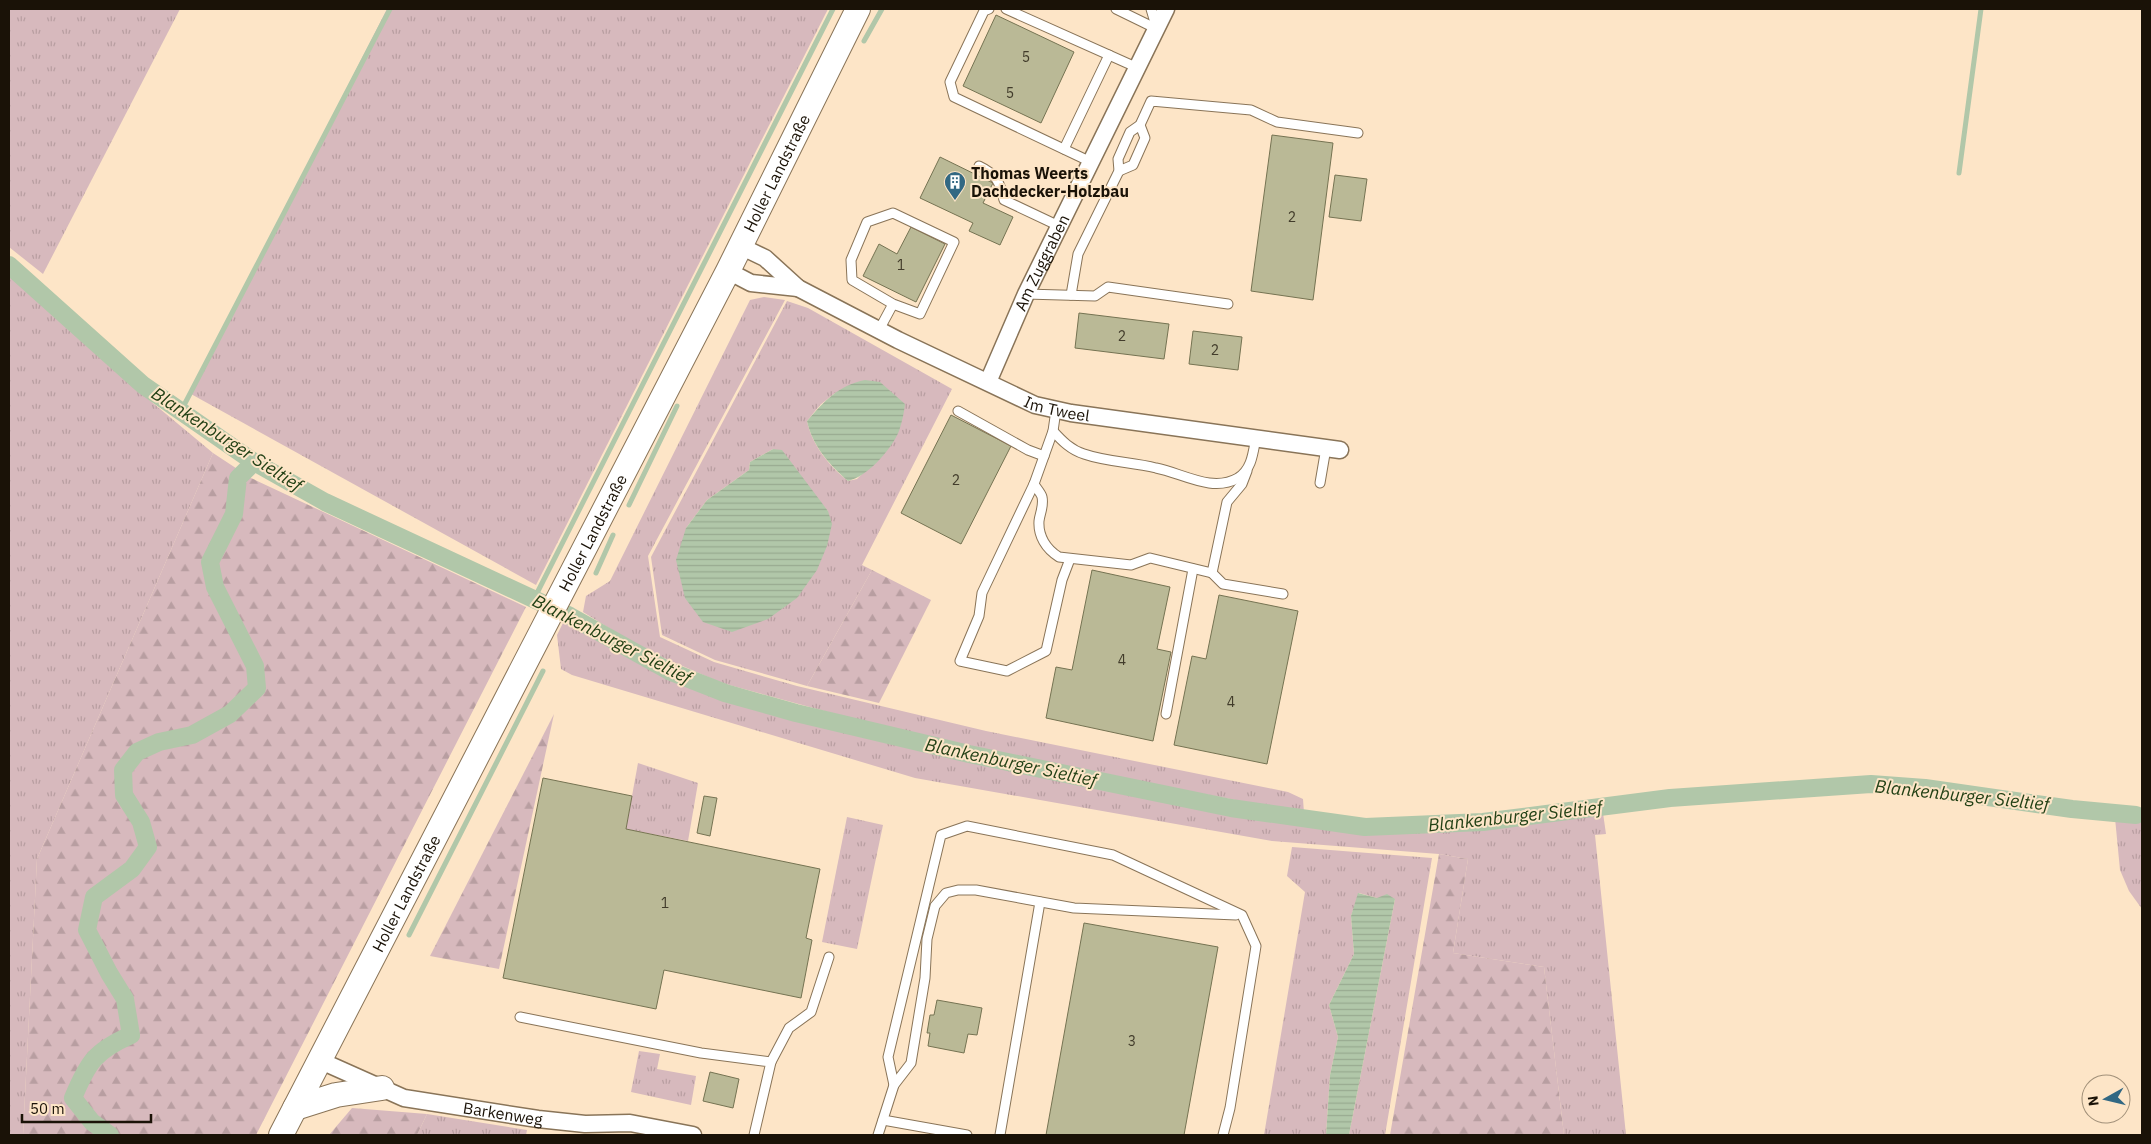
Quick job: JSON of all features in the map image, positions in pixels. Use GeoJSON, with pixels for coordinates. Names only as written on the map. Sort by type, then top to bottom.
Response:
{"type":"FeatureCollection","features":[{"type":"Feature","properties":{"kind":"main road","name":"Holler Landstraße"},"geometry":{"type":"LineString","coordinates":[[281,1135],[728,271],[858,9]]}},
{"type":"Feature","properties":{"kind":"main road"},"geometry":{"type":"LineString","coordinates":[[296,1108],[336,1095],[382,1088]]}},
{"type":"Feature","properties":{"kind":"street","name":"Am Zuggraben"},"geometry":{"type":"LineString","coordinates":[[988,382],[1026,294],[1166,9]]}},
{"type":"Feature","properties":{"kind":"street","name":"Im Tweel"},"geometry":{"type":"LineString","coordinates":[[740,246],[765,258],[798,288],[879,330],[1035,405],[1056,410],[1333,449]]}},
{"type":"Feature","properties":{"kind":"street","name":"Im Tweel"},"geometry":{"type":"LineString","coordinates":[[728,271],[751,283],[798,288]]}},
{"type":"Feature","properties":{"kind":"street","name":"Barkenweg"},"geometry":{"type":"LineString","coordinates":[[321,1060],[404,1098],[538,1119],[585,1124],[630,1123],[693,1135]]}},
{"type":"Feature","properties":{"kind":"lane"},"geometry":{"type":"LineString","coordinates":[[989,9],[984,11],[950,82],[954,97],[1091,162]]}},
{"type":"Feature","properties":{"kind":"lane"},"geometry":{"type":"LineString","coordinates":[[1006,9],[1138,68]]}},
{"type":"Feature","properties":{"kind":"lane"},"geometry":{"type":"LineString","coordinates":[[1116,9],[1157,29]]}},
{"type":"Feature","properties":{"kind":"lane"},"geometry":{"type":"LineString","coordinates":[[1151,9],[1157,29]]}},
{"type":"Feature","properties":{"kind":"lane"},"geometry":{"type":"LineString","coordinates":[[1064,149],[1109,55]]}},
{"type":"Feature","properties":{"kind":"lane"},"geometry":{"type":"LineString","coordinates":[[1071,295],[1078,254],[1119,170],[1118,159],[1130,132],[1140,125],[1151,100],[1251,110],[1277,122],[1358,132]]}},
{"type":"Feature","properties":{"kind":"lane"},"geometry":{"type":"LineString","coordinates":[[1119,170],[1133,165],[1145,138],[1140,125]]}},
{"type":"Feature","properties":{"kind":"lane"},"geometry":{"type":"LineString","coordinates":[[980,166],[992,172],[1000,182],[1004,200],[1059,226]]}},
{"type":"Feature","properties":{"kind":"lane"},"geometry":{"type":"LineString","coordinates":[[893,213],[954,242],[920,314],[893,304],[852,280],[851,260],[867,222],[893,213]]}},
{"type":"Feature","properties":{"kind":"lane"},"geometry":{"type":"LineString","coordinates":[[1026,294],[1095,296],[1108,287],[1228,304]]}},
{"type":"Feature","properties":{"kind":"lane"},"geometry":{"type":"LineString","coordinates":[[879,330],[893,304]]}},
{"type":"Feature","properties":{"kind":"lane"},"geometry":{"type":"LineString","coordinates":[[1056,410],[1053,431],[1034,484],[982,593],[979,616],[960,661],[1007,671],[1046,651],[1062,580],[1070,559]]}},
{"type":"Feature","properties":{"kind":"lane"},"geometry":{"type":"LineString","coordinates":[[958,411],[1028,450],[1044,456]]}},
{"type":"Feature","properties":{"kind":"lane"},"geometry":{"type":"LineString","coordinates":[[1053,431],[1068,447],[1083,454],[1157,468],[1206,483],[1221,483],[1236,479],[1247,471]]}},
{"type":"Feature","properties":{"kind":"lane"},"geometry":{"type":"LineString","coordinates":[[1212,573],[1227,502],[1242,484],[1252,458],[1256,437]]}},
{"type":"Feature","properties":{"kind":"lane"},"geometry":{"type":"LineString","coordinates":[[1320,483],[1333,449]]}},
{"type":"Feature","properties":{"kind":"lane"},"geometry":{"type":"LineString","coordinates":[[1034,484],[1042,496],[1039,520],[1041,537],[1052,553],[1058,557],[1131,565],[1150,558],[1212,573],[1223,584],[1283,594]]}},
{"type":"Feature","properties":{"kind":"lane"},"geometry":{"type":"LineString","coordinates":[[1166,714],[1193,568]]}},
{"type":"Feature","properties":{"kind":"lane"},"geometry":{"type":"LineString","coordinates":[[894,1084],[888,1057],[941,835],[967,826],[1113,855],[1242,915],[1256,946],[1230,1108],[1223,1135]]}},
{"type":"Feature","properties":{"kind":"lane"},"geometry":{"type":"LineString","coordinates":[[878,1135],[894,1084],[911,1063],[925,978],[927,939],[935,906],[946,893],[958,890],[976,890],[1074,908],[1242,915]]}},
{"type":"Feature","properties":{"kind":"lane"},"geometry":{"type":"LineString","coordinates":[[1000,1135],[1040,902]]}},
{"type":"Feature","properties":{"kind":"lane"},"geometry":{"type":"LineString","coordinates":[[754,1135],[771,1062],[789,1028],[811,1012],[830,957]]}},
{"type":"Feature","properties":{"kind":"lane"},"geometry":{"type":"LineString","coordinates":[[520,1017],[701,1053],[771,1062]]}},
{"type":"Feature","properties":{"kind":"lane"},"geometry":{"type":"LineString","coordinates":[[883,1120],[967,1135]]}},
{"type":"Feature","properties":{"kind":"green space"},"geometry":{"type":"Polygon","coordinates":[[[9,9],[180,9],[43,274],[9,247],[9,9]]]}},
{"type":"Feature","properties":{"kind":"green space"},"geometry":{"type":"Polygon","coordinates":[[[387,9],[828,9],[536,585],[191,394],[387,9]]]}},
{"type":"Feature","properties":{"kind":"green space"},"geometry":{"type":"Polygon","coordinates":[[[9,272],[130,384],[213,453],[37,859],[23,1135],[9,1135],[9,272]]]}},
{"type":"Feature","properties":{"kind":"green space"},"geometry":{"type":"Polygon","coordinates":[[[764,297],[785,300],[648,556],[660,637],[714,662],[797,686],[986,731],[1288,792],[1303,799],[1304,813],[995,754],[883,727],[722,683],[643,649],[583,612],[586,596],[610,581],[750,300],[764,297]]]}},
{"type":"Feature","properties":{"kind":"green space"},"geometry":{"type":"Polygon","coordinates":[[[787,301],[808,308],[952,389],[862,565],[872,570],[807,686],[715,660],[662,635],[651,557],[787,301]],[[835,393],[820,405],[807,421],[817,447],[834,469],[848,481],[857,479],[891,445],[835,393]],[[773,449],[750,462],[749,470],[707,500],[686,528],[828,511],[773,449]]]}},
{"type":"Feature","properties":{"kind":"green space"},"geometry":{"type":"Polygon","coordinates":[[[213,453],[251,478],[526,607],[256,1135],[23,1135],[37,859],[213,453]]]}},
{"type":"Feature","properties":{"kind":"green space"},"geometry":{"type":"Polygon","coordinates":[[[872,570],[931,600],[879,703],[807,686],[872,570]]]}},
{"type":"Feature","properties":{"kind":"green space"},"geometry":{"type":"Polygon","coordinates":[[[566,617],[669,676],[759,707],[955,756],[1134,792],[1361,833],[1478,829],[1603,813],[1606,834],[1595,835],[1626,1135],[1564,1135],[1544,967],[1453,953],[1468,859],[1439,854],[1272,841],[915,778],[572,675],[561,669],[557,635],[566,617]]]}},
{"type":"Feature","properties":{"kind":"green space"},"geometry":{"type":"Polygon","coordinates":[[[554,714],[499,969],[430,956],[554,714]]]}},
{"type":"Feature","properties":{"kind":"green space"},"geometry":{"type":"Polygon","coordinates":[[[638,763],[698,783],[688,841],[626,829],[638,763]]]}},
{"type":"Feature","properties":{"kind":"green space"},"geometry":{"type":"Polygon","coordinates":[[[847,817],[883,825],[857,949],[822,942],[847,817]]]}},
{"type":"Feature","properties":{"kind":"green space"},"geometry":{"type":"Polygon","coordinates":[[[2115,818],[2142,820],[2142,909],[2129,891],[2120,870],[2115,818]]]}},
{"type":"Feature","properties":{"kind":"green space"},"geometry":{"type":"Polygon","coordinates":[[[1292,847],[1432,858],[1385,1135],[1349,1135],[1395,899],[1377,898],[1359,893],[1351,916],[1354,954],[1329,1005],[1338,1037],[1330,1075],[1326,1135],[1264,1135],[1305,892],[1287,876],[1292,847]]]}},
{"type":"Feature","properties":{"kind":"green space"},"geometry":{"type":"Polygon","coordinates":[[[1439,854],[1468,859],[1453,953],[1544,967],[1564,1135],[1390,1135],[1439,854]]]}},
{"type":"Feature","properties":{"kind":"green space"},"geometry":{"type":"Polygon","coordinates":[[[639,1051],[660,1054],[657,1069],[696,1076],[691,1105],[631,1092],[639,1051]]]}},
{"type":"Feature","properties":{"kind":"green space"},"geometry":{"type":"Polygon","coordinates":[[[352,1108],[427,1114],[417,1135],[329,1135],[352,1108]]]}},
{"type":"Feature","properties":{"kind":"green space"},"geometry":{"type":"Polygon","coordinates":[[[427,1114],[527,1130],[526,1135],[417,1135],[427,1114]]]}},
{"type":"Feature","properties":{"kind":"shaded area"},"geometry":{"type":"Polygon","coordinates":[[[865,380],[880,382],[905,404],[904,411],[899,431],[885,454],[863,474],[848,481],[822,454],[809,430],[807,421],[840,390],[865,380]]]}},
{"type":"Feature","properties":{"kind":"shaded area"},"geometry":{"type":"Polygon","coordinates":[[[773,449],[782,450],[828,511],[832,524],[827,546],[817,570],[797,598],[768,619],[732,632],[703,622],[685,598],[676,560],[686,528],[707,500],[749,470],[750,462],[773,449]]]}},
{"type":"Feature","properties":{"kind":"shaded area"},"geometry":{"type":"Polygon","coordinates":[[[1358,893],[1377,898],[1387,894],[1395,899],[1349,1135],[1326,1135],[1330,1075],[1338,1037],[1329,1005],[1354,954],[1351,916],[1358,893]]]}},
{"type":"Feature","properties":{"kind":"building"},"geometry":{"type":"Polygon","coordinates":[[[996,15],[1074,52],[1041,123],[963,86],[996,15]]]}},
{"type":"Feature","properties":{"kind":"building"},"geometry":{"type":"Polygon","coordinates":[[[1272,135],[1333,143],[1313,300],[1251,291],[1272,135]]]}},
{"type":"Feature","properties":{"kind":"building","name":"Thomas Weerts Dachdecker-Holzbau"},"geometry":{"type":"Polygon","coordinates":[[[940,157],[993,183],[983,203],[1013,217],[1000,245],[969,231],[973,223],[920,198],[940,157]]]}},
{"type":"Feature","properties":{"kind":"building"},"geometry":{"type":"Polygon","coordinates":[[[1335,175],[1367,179],[1361,221],[1329,217],[1335,175]]]}},
{"type":"Feature","properties":{"kind":"building"},"geometry":{"type":"Polygon","coordinates":[[[911,227],[945,244],[916,302],[863,276],[879,244],[897,254],[911,227]]]}},
{"type":"Feature","properties":{"kind":"building"},"geometry":{"type":"Polygon","coordinates":[[[1079,313],[1169,324],[1164,359],[1075,348],[1079,313]]]}},
{"type":"Feature","properties":{"kind":"building"},"geometry":{"type":"Polygon","coordinates":[[[1193,331],[1242,337],[1238,370],[1189,364],[1193,331]]]}},
{"type":"Feature","properties":{"kind":"building"},"geometry":{"type":"Polygon","coordinates":[[[951,415],[1011,446],[961,544],[901,513],[951,415]]]}},
{"type":"Feature","properties":{"kind":"building"},"geometry":{"type":"Polygon","coordinates":[[[1092,570],[1170,587],[1157,649],[1171,652],[1153,741],[1046,718],[1056,667],[1072,670],[1092,570]]]}},
{"type":"Feature","properties":{"kind":"building"},"geometry":{"type":"Polygon","coordinates":[[[1219,595],[1298,611],[1267,764],[1174,745],[1192,656],[1206,659],[1219,595]]]}},
{"type":"Feature","properties":{"kind":"building"},"geometry":{"type":"Polygon","coordinates":[[[543,778],[632,796],[626,829],[820,869],[806,938],[812,940],[801,998],[664,970],[656,1009],[503,978],[543,778]]]}},
{"type":"Feature","properties":{"kind":"building"},"geometry":{"type":"Polygon","coordinates":[[[704,796],[717,798],[710,836],[697,833],[704,796]]]}},
{"type":"Feature","properties":{"kind":"building"},"geometry":{"type":"Polygon","coordinates":[[[1084,923],[1218,947],[1184,1135],[1046,1135],[1084,923]]]}},
{"type":"Feature","properties":{"kind":"building"},"geometry":{"type":"Polygon","coordinates":[[[937,1000],[982,1008],[977,1035],[968,1034],[964,1053],[928,1046],[930,1033],[927,1033],[930,1015],[934,1015],[937,1000]]]}},
{"type":"Feature","properties":{"kind":"building"},"geometry":{"type":"Polygon","coordinates":[[[710,1072],[739,1079],[733,1108],[703,1101],[710,1072]]]}},
{"type":"Feature","properties":{"kind":"waterway"},"geometry":{"type":"LineString","coordinates":[[181,411],[390,9]]}},
{"type":"Feature","properties":{"kind":"waterway"},"geometry":{"type":"LineString","coordinates":[[534,599],[833,9]]}},
{"type":"Feature","properties":{"kind":"waterway"},"geometry":{"type":"LineString","coordinates":[[864,41],[882,9]]}},
{"type":"Feature","properties":{"kind":"waterway"},"geometry":{"type":"LineString","coordinates":[[1959,173],[1981,9]]}},
{"type":"Feature","properties":{"kind":"waterway","name":"Blankenburger Sieltief"},"geometry":{"type":"LineString","coordinates":[[9,265],[143,385],[254,462],[325,502],[570,616],[669,671],[725,693],[796,713],[969,754],[1231,808],[1365,827],[1483,822],[1670,798],[1871,784],[1925,788],[2072,809],[2136,815]]}},
{"type":"Feature","properties":{"kind":"waterway"},"geometry":{"type":"LineString","coordinates":[[629,505],[677,406]]}},
{"type":"Feature","properties":{"kind":"waterway"},"geometry":{"type":"LineString","coordinates":[[110,1135],[92,1122],[73,1098],[83,1075],[94,1059],[101,1052],[131,1035],[125,999],[87,930],[94,897],[132,869],[148,847],[141,822],[124,795],[123,770],[137,752],[159,742],[192,735],[230,714],[257,688],[255,666],[215,587],[210,562],[234,514],[238,478],[254,462]]}},
{"type":"Feature","properties":{"kind":"waterway"},"geometry":{"type":"LineString","coordinates":[[596,573],[613,535]]}},
{"type":"Feature","properties":{"kind":"waterway"},"geometry":{"type":"LineString","coordinates":[[409,935],[543,671]]}},
{"type":"Feature","properties":{"kind":"place","name":"Thomas Weerts Dachdecker-Holzbau"},"geometry":{"type":"Point","coordinates":[955,201]}}]}
